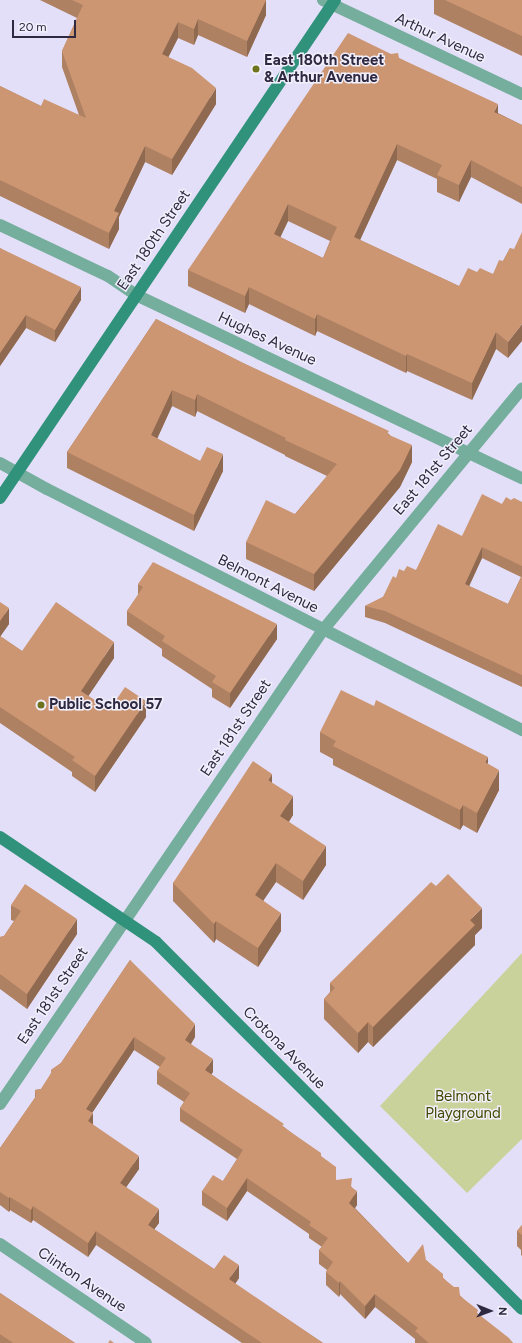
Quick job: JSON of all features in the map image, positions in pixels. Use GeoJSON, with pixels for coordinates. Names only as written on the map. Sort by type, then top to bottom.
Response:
{"type":"FeatureCollection","features":[{"type":"Feature","properties":{"kind":"street","name":"Arthur Avenue"},"geometry":{"type":"LineString","coordinates":[[330,1],[522,94]]}},
{"type":"Feature","properties":{"kind":"street","name":"East 180th Street"},"geometry":{"type":"LineString","coordinates":[[0,498],[330,1]]}},
{"type":"Feature","properties":{"kind":"street","name":"Hughes Avenue"},"geometry":{"type":"LineString","coordinates":[[0,226],[108,276],[136,295],[522,478]]}},
{"type":"Feature","properties":{"kind":"street","name":"East 181st Street"},"geometry":{"type":"LineString","coordinates":[[0,1104],[323,630],[522,389]]}},
{"type":"Feature","properties":{"kind":"street","name":"Belmont Avenue"},"geometry":{"type":"LineString","coordinates":[[0,463],[323,630],[522,730]]}},
{"type":"Feature","properties":{"kind":"street","name":"Crotona Avenue"},"geometry":{"type":"LineString","coordinates":[[0,837],[156,942],[522,1309]]}},
{"type":"Feature","properties":{"kind":"street","name":"Clinton Avenue"},"geometry":{"type":"LineString","coordinates":[[0,1244],[146,1343]]}},
{"type":"Feature","properties":{"kind":"green space","name":"Belmont Playground"},"geometry":{"type":"Polygon","coordinates":[[[522,953],[522,1139],[467,1193],[380,1106],[522,953]]]}},
{"type":"Feature","properties":{"kind":"building"},"geometry":{"type":"Polygon","coordinates":[[[72,0],[266,0],[247,41],[198,19],[194,29],[178,22],[162,54],[192,68],[216,88],[172,159],[145,146],[114,211],[119,213],[109,233],[0,180],[0,86],[41,106],[44,99],[86,118],[62,51],[83,5],[72,0]]]}},
{"type":"Feature","properties":{"kind":"building"},"geometry":{"type":"Polygon","coordinates":[[[445,0],[522,0],[522,36],[445,0]]]}},
{"type":"Feature","properties":{"kind":"building"},"geometry":{"type":"Polygon","coordinates":[[[348,33],[391,54],[398,53],[399,58],[498,104],[494,112],[522,125],[522,187],[471,160],[459,185],[437,175],[442,165],[397,144],[354,237],[459,286],[468,268],[477,272],[480,268],[493,274],[499,260],[503,261],[510,248],[514,249],[522,232],[522,324],[508,342],[496,332],[472,383],[407,354],[406,356],[317,314],[315,319],[249,287],[245,296],[188,270],[348,33]],[[288,204],[274,234],[323,258],[337,227],[288,204]]]}},
{"type":"Feature","properties":{"kind":"building"},"geometry":{"type":"Polygon","coordinates":[[[0,248],[81,287],[55,330],[26,315],[0,353],[0,248]]]}},
{"type":"Feature","properties":{"kind":"building"},"geometry":{"type":"Polygon","coordinates":[[[156,319],[241,362],[389,431],[387,434],[412,445],[400,470],[314,574],[246,542],[266,500],[295,514],[337,464],[285,440],[286,438],[197,394],[195,400],[172,390],[151,435],[200,461],[207,447],[223,454],[194,515],[67,452],[156,319]]]}},
{"type":"Feature","properties":{"kind":"building"},"geometry":{"type":"Polygon","coordinates":[[[482,494],[502,504],[506,497],[511,500],[514,498],[522,502],[522,566],[482,547],[465,584],[508,604],[522,576],[522,675],[385,611],[365,606],[383,597],[393,576],[396,578],[399,569],[404,571],[407,566],[416,570],[438,524],[462,536],[482,494]]]}},
{"type":"Feature","properties":{"kind":"building"},"geometry":{"type":"Polygon","coordinates":[[[153,562],[277,624],[230,693],[212,682],[216,676],[162,641],[165,636],[127,611],[143,587],[138,584],[153,562]]]}},
{"type":"Feature","properties":{"kind":"building"},"geometry":{"type":"Polygon","coordinates":[[[0,602],[9,608],[0,621],[0,602]]]}},
{"type":"Feature","properties":{"kind":"building","name":"Public School 57"},"geometry":{"type":"Polygon","coordinates":[[[56,602],[114,642],[81,691],[108,709],[111,705],[112,706],[125,687],[146,701],[95,776],[72,760],[75,757],[0,707],[0,636],[22,651],[56,602]]]}},
{"type":"Feature","properties":{"kind":"building"},"geometry":{"type":"Polygon","coordinates":[[[341,690],[374,706],[376,700],[488,757],[485,762],[499,770],[477,813],[463,805],[460,810],[333,746],[336,741],[320,732],[341,690]]]}},
{"type":"Feature","properties":{"kind":"building"},"geometry":{"type":"Polygon","coordinates":[[[253,761],[272,774],[268,780],[293,796],[280,816],[326,846],[303,881],[276,863],[255,895],[281,913],[258,948],[216,921],[214,924],[173,883],[253,761]]]}},
{"type":"Feature","properties":{"kind":"building"},"geometry":{"type":"Polygon","coordinates":[[[448,874],[482,908],[470,920],[475,925],[373,1027],[368,1022],[358,1033],[324,999],[335,988],[330,983],[431,882],[436,886],[448,874]]]}},
{"type":"Feature","properties":{"kind":"building"},"geometry":{"type":"Polygon","coordinates":[[[25,884],[77,919],[27,994],[0,974],[0,937],[4,936],[21,911],[11,905],[25,884]]]}},
{"type":"Feature","properties":{"kind":"building"},"geometry":{"type":"Polygon","coordinates":[[[130,960],[195,1024],[185,1040],[213,1059],[205,1070],[284,1124],[282,1126],[321,1153],[321,1156],[336,1167],[336,1180],[352,1178],[351,1187],[357,1191],[349,1203],[408,1263],[423,1244],[426,1260],[443,1274],[443,1278],[454,1287],[459,1287],[460,1296],[478,1310],[477,1313],[509,1338],[513,1343],[429,1343],[415,1331],[418,1328],[375,1294],[365,1306],[340,1281],[339,1283],[326,1272],[333,1262],[319,1250],[328,1238],[309,1225],[311,1222],[247,1178],[227,1208],[202,1191],[213,1175],[223,1181],[243,1150],[180,1108],[190,1093],[157,1071],[166,1058],[134,1037],[86,1109],[93,1113],[88,1121],[139,1156],[120,1183],[159,1209],[148,1225],[214,1269],[224,1255],[239,1265],[229,1279],[323,1343],[262,1343],[96,1231],[88,1243],[33,1206],[31,1210],[0,1192],[0,1148],[36,1096],[35,1090],[41,1089],[51,1073],[51,1070],[61,1063],[130,960]]]}},
{"type":"Feature","properties":{"kind":"building"},"geometry":{"type":"Polygon","coordinates":[[[522,1225],[522,1235],[517,1231],[522,1225]]]}},
{"type":"Feature","properties":{"kind":"building"},"geometry":{"type":"Polygon","coordinates":[[[0,1293],[75,1343],[13,1343],[0,1334],[0,1293]]]}},
{"type":"Feature","properties":{"kind":"place","name":"East 180th Street & Arthur Avenue"},"geometry":{"type":"Point","coordinates":[256,69]}},
{"type":"Feature","properties":{"kind":"place","name":"Public School 57"},"geometry":{"type":"Point","coordinates":[41,705]}}]}
